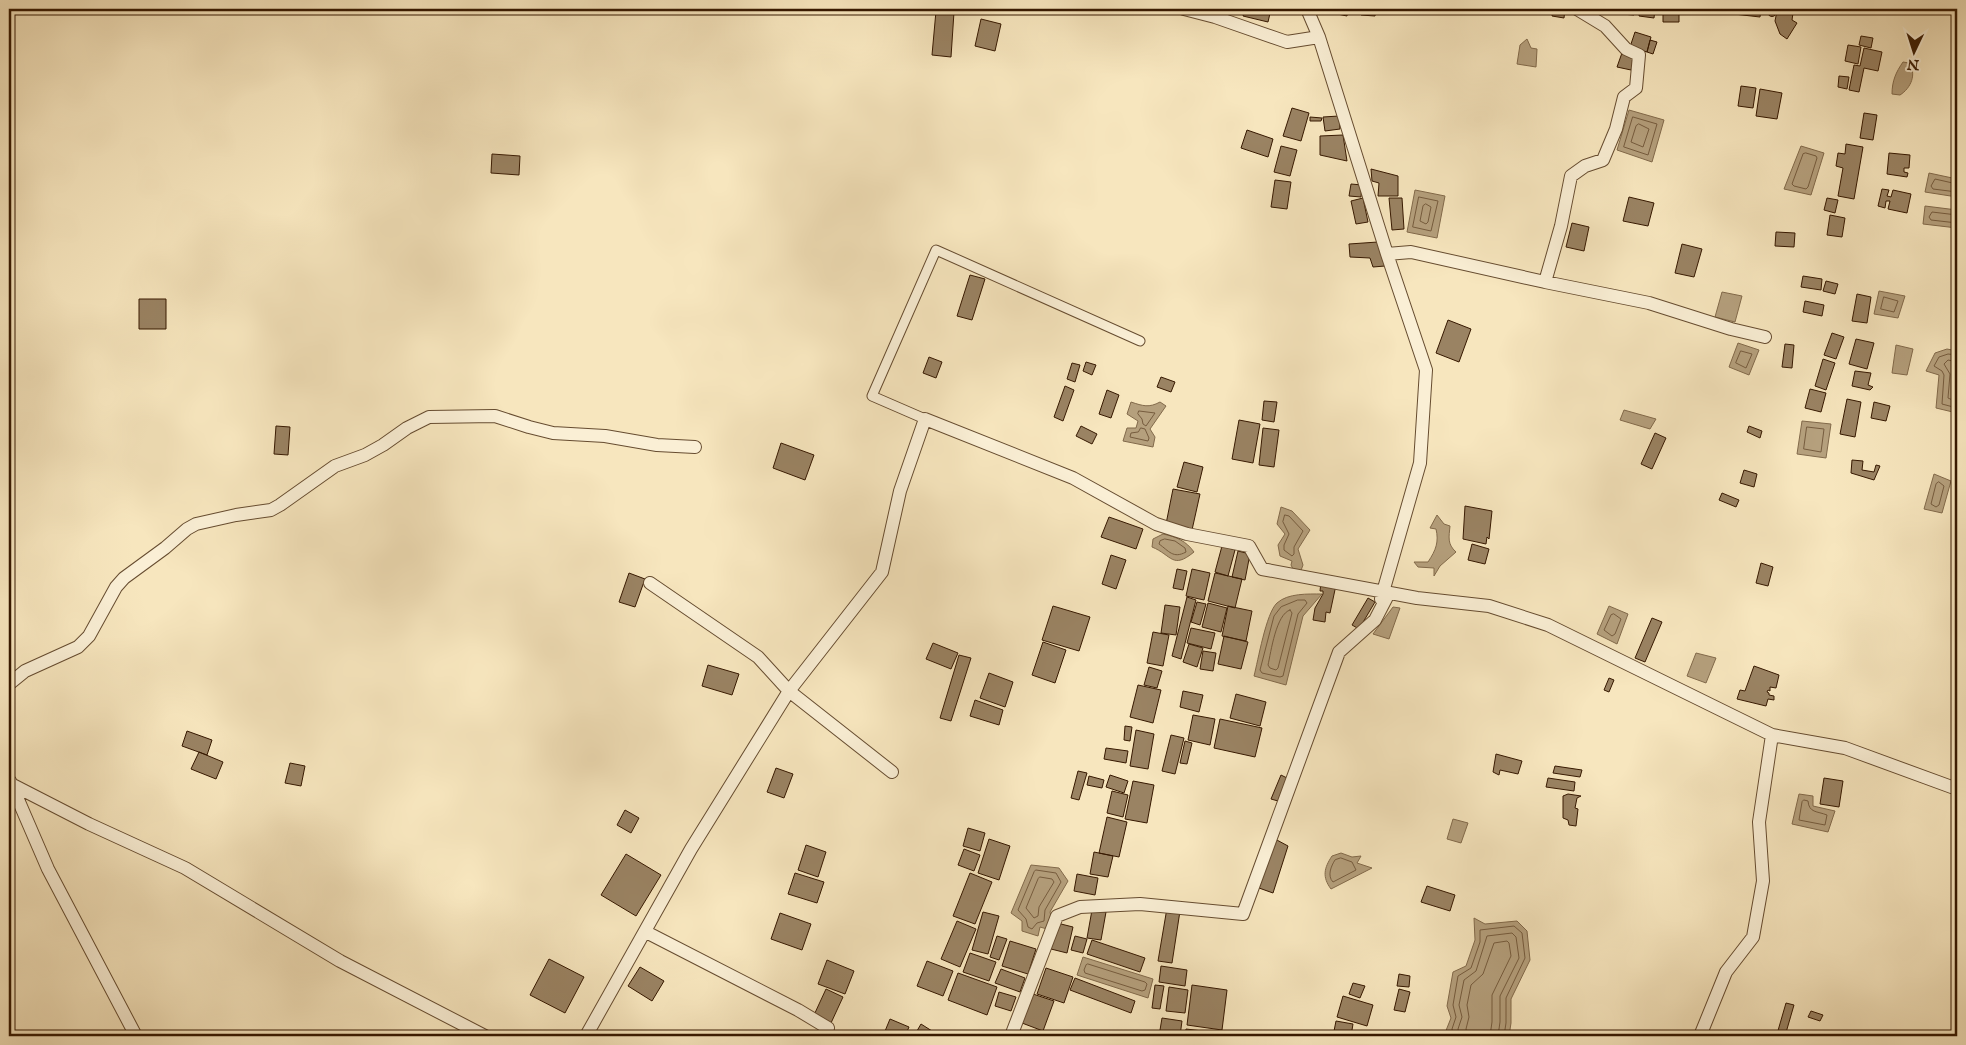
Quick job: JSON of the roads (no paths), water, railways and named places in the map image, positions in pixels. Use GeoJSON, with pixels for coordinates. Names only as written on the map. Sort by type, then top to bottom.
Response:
{"type":"FeatureCollection","features":[{"type":"Feature","properties":{"kind":"street"},"geometry":{"type":"LineString","coordinates":[[1184,9],[1215,17],[1286,42],[1319,37]]}},
{"type":"Feature","properties":{"kind":"street"},"geometry":{"type":"LineString","coordinates":[[1011,1036],[1057,916],[1080,907],[1140,904],[1243,914],[1339,652],[1375,620],[1386,592],[1420,463],[1426,370],[1387,254],[1319,37],[1308,9]]}},
{"type":"Feature","properties":{"kind":"street"},"geometry":{"type":"LineString","coordinates":[[1545,282],[1562,226],[1572,176],[1586,166],[1603,160],[1616,130],[1624,97],[1636,88],[1638,75],[1639,55],[1626,49],[1606,26],[1577,9]]}},
{"type":"Feature","properties":{"kind":"street"},"geometry":{"type":"LineString","coordinates":[[1140,341],[936,250],[872,396],[1073,478],[1156,524],[1187,534],[1249,546],[1262,569],[1417,598],[1489,606],[1548,624],[1772,736],[1845,748],[1957,789]]}},
{"type":"Feature","properties":{"kind":"street"},"geometry":{"type":"LineString","coordinates":[[1387,254],[1411,252],[1649,303],[1731,329],[1765,337]]}},
{"type":"Feature","properties":{"kind":"street"},"geometry":{"type":"LineString","coordinates":[[9,684],[25,671],[78,647],[89,636],[116,587],[124,578],[187,529],[196,524],[236,515],[271,510],[336,466],[365,455],[407,428],[429,417],[495,416],[528,427],[553,432],[605,436],[657,445],[695,447]]}},
{"type":"Feature","properties":{"kind":"street"},"geometry":{"type":"LineString","coordinates":[[586,1036],[646,932],[691,848],[789,691],[882,572],[900,491],[925,419]]}},
{"type":"Feature","properties":{"kind":"street"},"geometry":{"type":"LineString","coordinates":[[650,582],[758,658],[789,691],[892,772]]}},
{"type":"Feature","properties":{"kind":"street"},"geometry":{"type":"LineString","coordinates":[[1700,1036],[1726,972],[1753,937],[1763,880],[1759,822],[1772,736]]}},
{"type":"Feature","properties":{"kind":"street"},"geometry":{"type":"LineString","coordinates":[[10,781],[48,869],[136,1036]]}},
{"type":"Feature","properties":{"kind":"street"},"geometry":{"type":"LineString","coordinates":[[10,781],[89,824],[184,868],[340,962],[485,1036]]}},
{"type":"Feature","properties":{"kind":"street"},"geometry":{"type":"LineString","coordinates":[[646,932],[798,1010],[828,1028]]}},
{"type":"Feature","properties":{"kind":"water"},"geometry":{"type":"Polygon","coordinates":[[[1527,39],[1531,48],[1537,49],[1536,67],[1517,64],[1520,45],[1527,39]]]}},
{"type":"Feature","properties":{"kind":"water"},"geometry":{"type":"Polygon","coordinates":[[[1903,62],[1909,63],[1911,67],[1913,72],[1912,80],[1907,89],[1900,95],[1892,94],[1895,77],[1903,62]]]}},
{"type":"Feature","properties":{"kind":"water"},"geometry":{"type":"Polygon","coordinates":[[[1629,110],[1664,120],[1652,162],[1617,150],[1629,110]]]}},
{"type":"Feature","properties":{"kind":"water"},"geometry":{"type":"Polygon","coordinates":[[[1801,146],[1824,153],[1811,195],[1784,189],[1801,146]]]}},
{"type":"Feature","properties":{"kind":"water"},"geometry":{"type":"Polygon","coordinates":[[[1929,173],[1957,179],[1957,197],[1925,192],[1929,173]]]}},
{"type":"Feature","properties":{"kind":"water"},"geometry":{"type":"Polygon","coordinates":[[[1415,190],[1445,196],[1437,238],[1407,232],[1415,190]]]}},
{"type":"Feature","properties":{"kind":"water"},"geometry":{"type":"Polygon","coordinates":[[[1925,206],[1957,210],[1957,228],[1923,224],[1925,206]]]}},
{"type":"Feature","properties":{"kind":"water"},"geometry":{"type":"Polygon","coordinates":[[[1879,291],[1905,296],[1898,318],[1874,314],[1879,291]]]}},
{"type":"Feature","properties":{"kind":"water"},"geometry":{"type":"Polygon","coordinates":[[[1722,292],[1742,296],[1735,322],[1715,317],[1722,292]]]}},
{"type":"Feature","properties":{"kind":"water"},"geometry":{"type":"Polygon","coordinates":[[[1738,343],[1759,350],[1749,375],[1729,367],[1738,343]]]}},
{"type":"Feature","properties":{"kind":"water"},"geometry":{"type":"Polygon","coordinates":[[[1896,345],[1913,349],[1907,375],[1892,373],[1896,345]]]}},
{"type":"Feature","properties":{"kind":"water"},"geometry":{"type":"Polygon","coordinates":[[[1947,349],[1957,351],[1957,413],[1936,408],[1939,375],[1926,371],[1935,353],[1947,349]]]}},
{"type":"Feature","properties":{"kind":"water"},"geometry":{"type":"Polygon","coordinates":[[[1131,402],[1146,406],[1160,402],[1166,406],[1150,429],[1155,437],[1153,447],[1123,441],[1127,428],[1136,428],[1138,421],[1127,414],[1131,402]]]}},
{"type":"Feature","properties":{"kind":"water"},"geometry":{"type":"Polygon","coordinates":[[[1624,410],[1656,419],[1650,429],[1620,420],[1624,410]]]}},
{"type":"Feature","properties":{"kind":"water"},"geometry":{"type":"Polygon","coordinates":[[[1802,421],[1831,424],[1826,458],[1797,454],[1802,421]]]}},
{"type":"Feature","properties":{"kind":"water"},"geometry":{"type":"Polygon","coordinates":[[[1934,474],[1951,481],[1942,513],[1924,509],[1934,474]]]}},
{"type":"Feature","properties":{"kind":"water"},"geometry":{"type":"Polygon","coordinates":[[[1281,507],[1292,511],[1310,530],[1298,549],[1303,565],[1300,573],[1294,571],[1291,565],[1292,561],[1280,556],[1278,545],[1285,534],[1277,524],[1281,507]]]}},
{"type":"Feature","properties":{"kind":"water"},"geometry":{"type":"Polygon","coordinates":[[[1437,515],[1444,524],[1450,526],[1450,543],[1456,552],[1440,566],[1434,576],[1434,568],[1418,567],[1414,562],[1428,562],[1433,554],[1437,542],[1437,534],[1436,529],[1430,528],[1437,515]]]}},
{"type":"Feature","properties":{"kind":"water"},"geometry":{"type":"Polygon","coordinates":[[[1163,534],[1181,540],[1194,552],[1181,560],[1172,559],[1152,547],[1153,539],[1163,534]]]}},
{"type":"Feature","properties":{"kind":"water"},"geometry":{"type":"Polygon","coordinates":[[[1322,594],[1303,616],[1286,685],[1254,676],[1269,617],[1277,603],[1292,596],[1322,594]]]}},
{"type":"Feature","properties":{"kind":"water"},"geometry":{"type":"Polygon","coordinates":[[[1609,606],[1628,614],[1617,644],[1597,634],[1609,606]]]}},
{"type":"Feature","properties":{"kind":"water"},"geometry":{"type":"Polygon","coordinates":[[[1393,607],[1400,608],[1389,639],[1373,634],[1393,607]]]}},
{"type":"Feature","properties":{"kind":"water"},"geometry":{"type":"Polygon","coordinates":[[[1696,653],[1716,658],[1706,683],[1687,676],[1696,653]]]}},
{"type":"Feature","properties":{"kind":"water"},"geometry":{"type":"Polygon","coordinates":[[[1799,794],[1813,796],[1813,806],[1835,811],[1828,832],[1792,824],[1799,794]]]}},
{"type":"Feature","properties":{"kind":"water"},"geometry":{"type":"Polygon","coordinates":[[[1453,819],[1468,823],[1461,843],[1447,839],[1453,819]]]}},
{"type":"Feature","properties":{"kind":"water"},"geometry":{"type":"Polygon","coordinates":[[[1341,853],[1352,857],[1361,856],[1357,863],[1372,868],[1331,889],[1326,880],[1325,872],[1332,856],[1341,853]]]}},
{"type":"Feature","properties":{"kind":"water"},"geometry":{"type":"Polygon","coordinates":[[[1031,865],[1059,868],[1068,881],[1050,912],[1051,916],[1047,929],[1040,927],[1038,936],[1022,931],[1022,921],[1011,913],[1031,865]]]}},
{"type":"Feature","properties":{"kind":"water"},"geometry":{"type":"Polygon","coordinates":[[[1474,918],[1485,924],[1517,921],[1527,931],[1530,960],[1511,999],[1509,1036],[1455,1036],[1445,1033],[1451,1018],[1447,1006],[1453,972],[1466,966],[1475,940],[1474,918]]]}},
{"type":"Feature","properties":{"kind":"water"},"geometry":{"type":"Polygon","coordinates":[[[1083,957],[1153,979],[1148,998],[1077,975],[1083,957]]]}}]}
